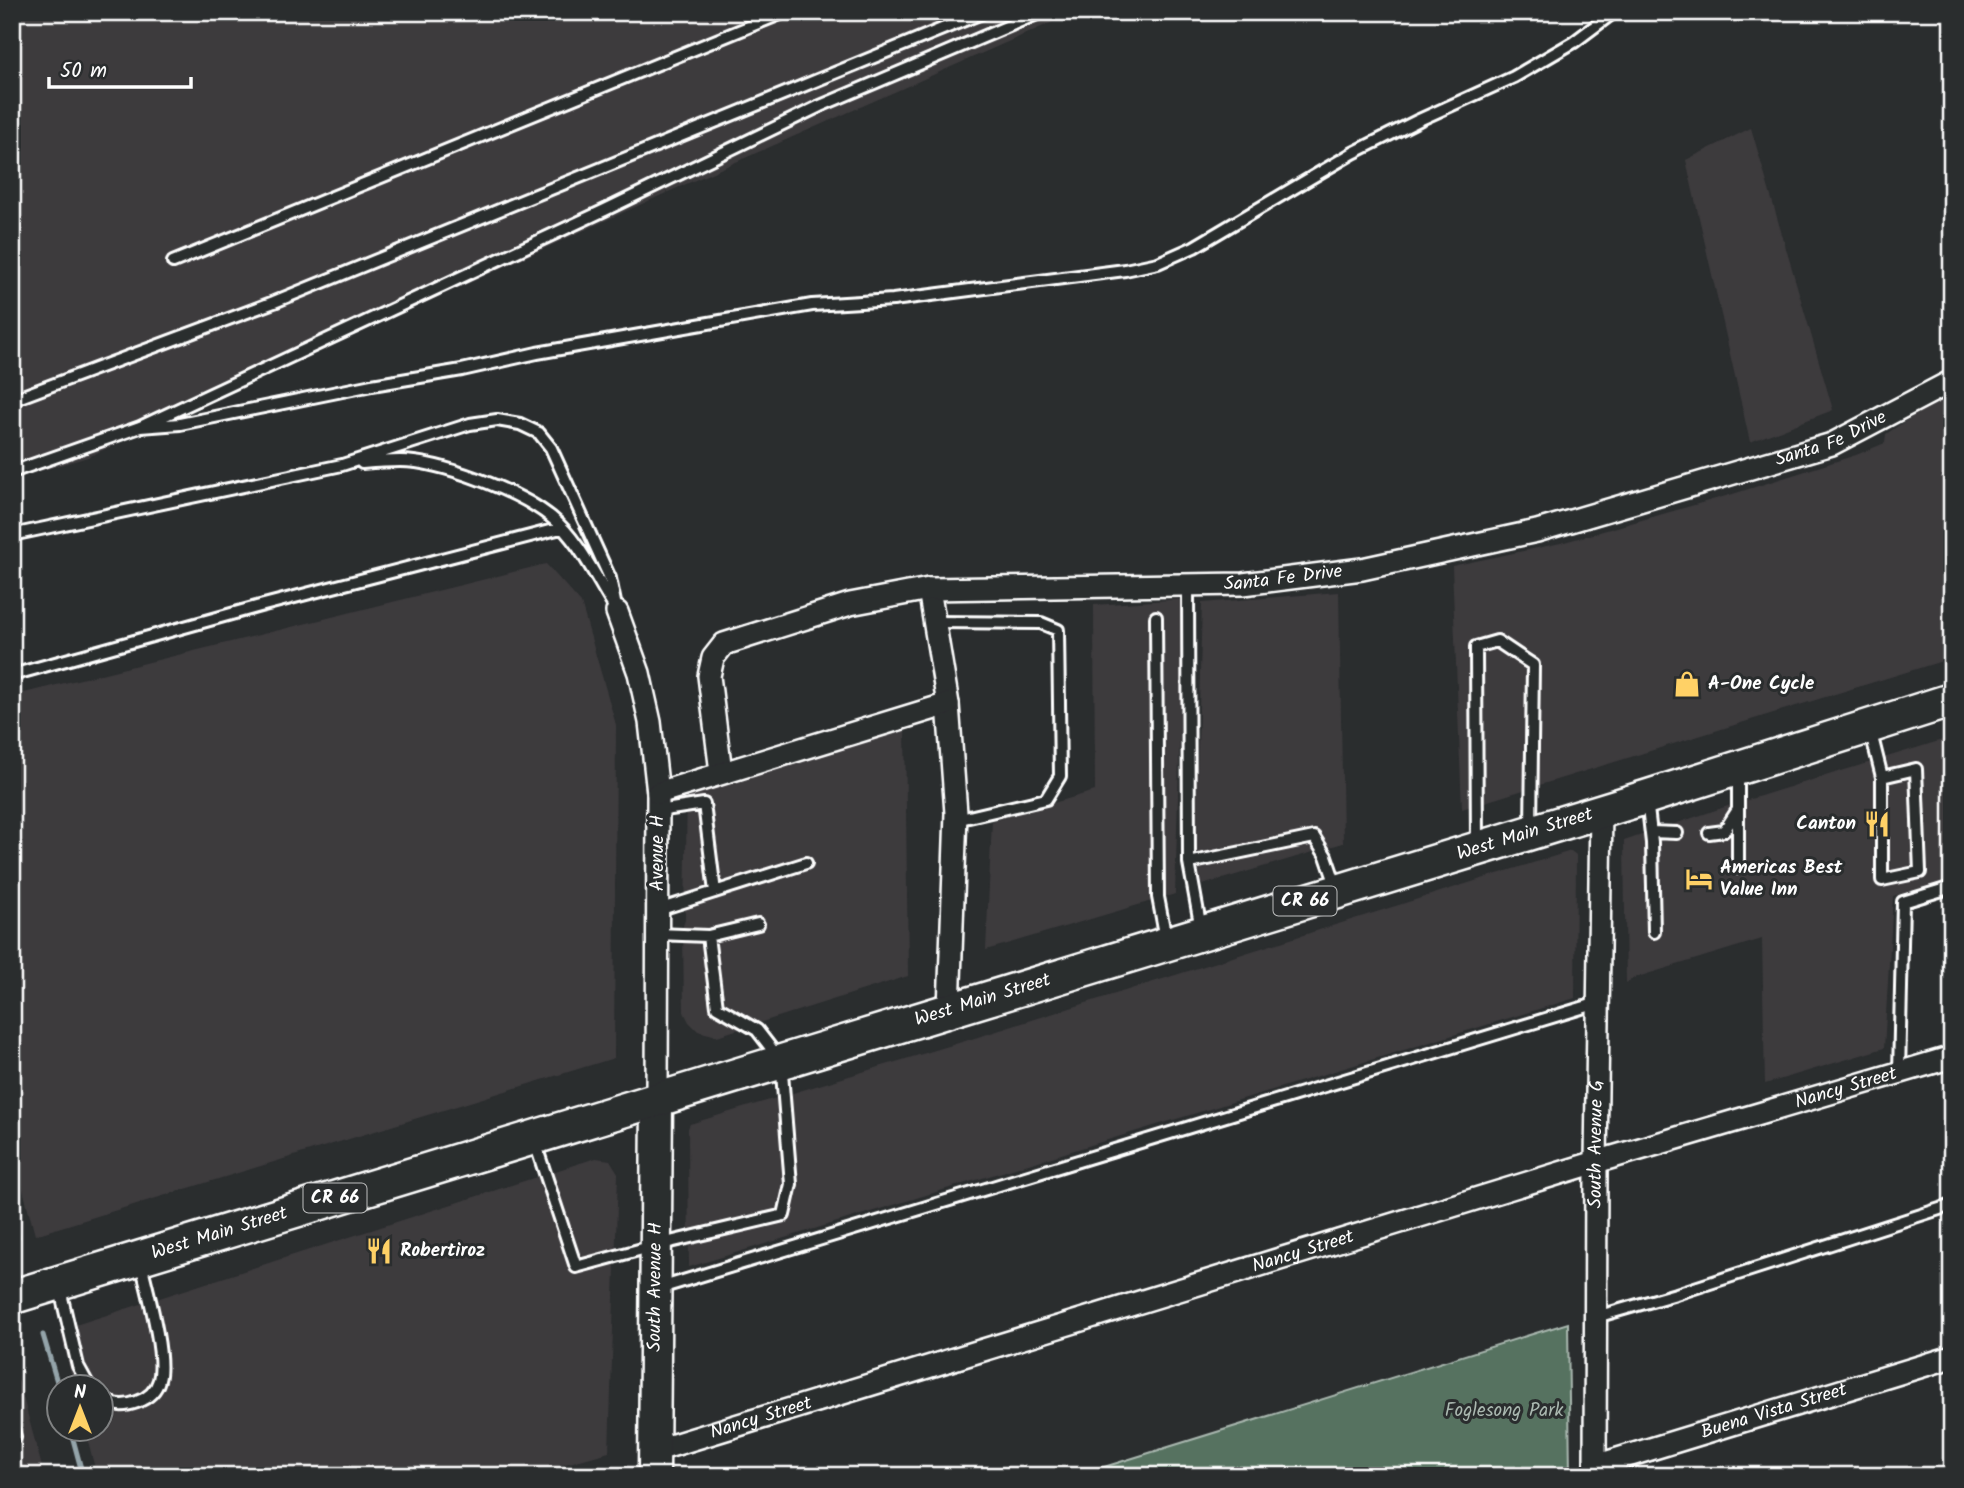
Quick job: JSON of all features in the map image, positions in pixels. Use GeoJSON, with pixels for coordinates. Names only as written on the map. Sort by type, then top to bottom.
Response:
{"type":"FeatureCollection","features":[{"type":"Feature","properties":{"kind":"main road","name":"West Main Street"},"geometry":{"type":"LineString","coordinates":[[12,1297],[1647,797],[1952,700]]}},
{"type":"Feature","properties":{"kind":"street","name":"Santa Fe Drive"},"geometry":{"type":"LineString","coordinates":[[721,772],[709,676],[713,659],[724,644],[850,604],[929,589],[1243,584],[1362,569],[1537,531],[1832,444],[1952,381]]}},
{"type":"Feature","properties":{"kind":"street"},"geometry":{"type":"LineString","coordinates":[[929,589],[948,704],[956,820],[950,1009]]}},
{"type":"Feature","properties":{"kind":"street","name":"Avenue H"},"geometry":{"type":"LineString","coordinates":[[617,612],[639,673],[650,722],[658,802],[657,1099]]}},
{"type":"Feature","properties":{"kind":"street"},"geometry":{"type":"LineString","coordinates":[[658,802],[721,772],[948,704]]}},
{"type":"Feature","properties":{"kind":"street","name":"South Avenue G"},"geometry":{"type":"LineString","coordinates":[[1595,1471],[1601,810]]}},
{"type":"Feature","properties":{"kind":"street","name":"Nancy Street"},"geometry":{"type":"LineString","coordinates":[[654,1463],[1596,1162],[1952,1057]]}},
{"type":"Feature","properties":{"kind":"street","name":"South Avenue H"},"geometry":{"type":"LineString","coordinates":[[654,1463],[657,1099]]}},
{"type":"Feature","properties":{"kind":"street","name":"Buena Vista Street"},"geometry":{"type":"LineString","coordinates":[[1595,1471],[1952,1357]]}},
{"type":"Feature","properties":{"kind":"lane"},"geometry":{"type":"LineString","coordinates":[[173,262],[785,12]]}},
{"type":"Feature","properties":{"kind":"lane"},"geometry":{"type":"LineString","coordinates":[[12,400],[274,302],[984,12]]}},
{"type":"Feature","properties":{"kind":"lane"},"geometry":{"type":"LineString","coordinates":[[12,472],[140,427],[605,210],[820,106],[1042,12]]}},
{"type":"Feature","properties":{"kind":"lane"},"geometry":{"type":"LineString","coordinates":[[140,427],[180,424],[537,353],[812,305],[893,300],[1125,270],[1158,263],[1194,247],[1353,153],[1514,77],[1574,42],[1614,12]]}},
{"type":"Feature","properties":{"kind":"lane"},"geometry":{"type":"LineString","coordinates":[[12,535],[342,465],[470,424],[497,421],[520,424],[539,433],[551,448],[610,578],[617,612]]}},
{"type":"Feature","properties":{"kind":"lane"},"geometry":{"type":"LineString","coordinates":[[342,465],[402,461],[438,467],[472,477],[512,494],[551,517],[561,528],[581,552],[617,612]]}},
{"type":"Feature","properties":{"kind":"lane"},"geometry":{"type":"LineString","coordinates":[[12,675],[561,528]]}},
{"type":"Feature","properties":{"kind":"lane"},"geometry":{"type":"LineString","coordinates":[[1188,585],[1189,863],[1202,932]]}},
{"type":"Feature","properties":{"kind":"lane"},"geometry":{"type":"LineString","coordinates":[[1156,617],[1158,897],[1166,943]]}},
{"type":"Feature","properties":{"kind":"lane"},"geometry":{"type":"LineString","coordinates":[[934,622],[1041,623],[1058,630],[1060,776],[1046,799],[956,820]]}},
{"type":"Feature","properties":{"kind":"lane"},"geometry":{"type":"LineString","coordinates":[[1477,848],[1476,647],[1497,641],[1533,665],[1531,831]]}},
{"type":"Feature","properties":{"kind":"lane"},"geometry":{"type":"LineString","coordinates":[[1870,726],[1882,777],[1882,880],[1920,872],[1916,769],[1882,777]]}},
{"type":"Feature","properties":{"kind":"lane"},"geometry":{"type":"LineString","coordinates":[[1738,767],[1738,869]]}},
{"type":"Feature","properties":{"kind":"lane"},"geometry":{"type":"LineString","coordinates":[[1647,797],[1651,832],[1654,932]]}},
{"type":"Feature","properties":{"kind":"lane"},"geometry":{"type":"LineString","coordinates":[[658,802],[704,803],[715,892]]}},
{"type":"Feature","properties":{"kind":"lane"},"geometry":{"type":"LineString","coordinates":[[1709,833],[1724,831],[1738,808]]}},
{"type":"Feature","properties":{"kind":"lane"},"geometry":{"type":"LineString","coordinates":[[1651,832],[1677,833]]}},
{"type":"Feature","properties":{"kind":"lane"},"geometry":{"type":"LineString","coordinates":[[1189,863],[1314,837],[1326,856],[1338,891]]}},
{"type":"Feature","properties":{"kind":"lane"},"geometry":{"type":"LineString","coordinates":[[658,910],[806,863]]}},
{"type":"Feature","properties":{"kind":"lane"},"geometry":{"type":"LineString","coordinates":[[1899,1073],[1903,902],[1952,887]]}},
{"type":"Feature","properties":{"kind":"lane"},"geometry":{"type":"LineString","coordinates":[[657,934],[708,936],[758,924]]}},
{"type":"Feature","properties":{"kind":"lane"},"geometry":{"type":"LineString","coordinates":[[533,1137],[576,1267],[784,1215],[791,1184],[781,1061],[757,1031],[717,1007],[708,936]]}},
{"type":"Feature","properties":{"kind":"lane"},"geometry":{"type":"LineString","coordinates":[[657,1289],[1598,1003]]}},
{"type":"Feature","properties":{"kind":"lane"},"geometry":{"type":"LineString","coordinates":[[1596,1317],[1952,1206]]}},
{"type":"Feature","properties":{"kind":"lane"},"geometry":{"type":"LineString","coordinates":[[116,1405],[136,1402],[149,1396],[156,1389],[160,1378],[154,1319],[140,1258]]}},
{"type":"Feature","properties":{"kind":"lane"},"geometry":{"type":"LineString","coordinates":[[58,1283],[81,1372]]}},
{"type":"Feature","properties":{"kind":"lane"},"geometry":{"type":"LineString","coordinates":[[12,1427],[15,1437],[12,1438]]}},
{"type":"Feature","properties":{"kind":"shaded area"},"geometry":{"type":"Polygon","coordinates":[[[12,12],[1075,12],[668,192],[88,457],[12,479],[12,12]]]}},
{"type":"Feature","properties":{"kind":"shaded area"},"geometry":{"type":"Polygon","coordinates":[[[1751,128],[1833,410],[1750,442],[1686,160],[1751,128]]]}},
{"type":"Feature","properties":{"kind":"shaded area"},"geometry":{"type":"Polygon","coordinates":[[[1952,390],[1952,658],[1462,809],[1452,566],[1561,543],[1733,494],[1856,455],[1885,443],[1886,434],[1952,390]]]}},
{"type":"Feature","properties":{"kind":"shaded area"},"geometry":{"type":"Polygon","coordinates":[[[546,564],[581,603],[616,725],[614,1058],[35,1235],[12,1148],[12,696],[546,564]]]}},
{"type":"Feature","properties":{"kind":"shaded area"},"geometry":{"type":"Polygon","coordinates":[[[1339,592],[1343,843],[1202,885],[1195,853],[1202,603],[1339,592]]]}},
{"type":"Feature","properties":{"kind":"shaded area"},"geometry":{"type":"Polygon","coordinates":[[[1184,599],[1175,894],[986,950],[992,821],[1095,791],[1094,605],[1184,599]]]}},
{"type":"Feature","properties":{"kind":"shaded area"},"geometry":{"type":"Polygon","coordinates":[[[905,725],[908,976],[717,1036],[698,1031],[684,1012],[683,926],[687,791],[905,725]]]}},
{"type":"Feature","properties":{"kind":"shaded area"},"geometry":{"type":"Polygon","coordinates":[[[1952,737],[1952,879],[1893,896],[1884,1048],[1765,1084],[1762,939],[1634,978],[1626,983],[1624,841],[1952,737]]]}},
{"type":"Feature","properties":{"kind":"shaded area"},"geometry":{"type":"Polygon","coordinates":[[[1571,851],[1576,855],[1575,998],[689,1267],[690,1124],[962,1042],[1571,851]]]}},
{"type":"Feature","properties":{"kind":"shaded area"},"geometry":{"type":"Polygon","coordinates":[[[596,1158],[610,1160],[618,1173],[609,1452],[522,1476],[97,1476],[88,1442],[116,1442],[116,1372],[70,1372],[60,1330],[596,1158]]]}},
{"type":"Feature","properties":{"kind":"shaded area"},"geometry":{"type":"Polygon","coordinates":[[[12,1357],[42,1467],[41,1476],[12,1476],[12,1357]]]}},
{"type":"Feature","properties":{"kind":"green space","name":"Foglesong Park"},"geometry":{"type":"Polygon","coordinates":[[[1568,1323],[1570,1476],[1075,1476],[1568,1323]]]}},
{"type":"Feature","properties":{"kind":"waterway"},"geometry":{"type":"LineString","coordinates":[[12,1215],[18,1237]]}},
{"type":"Feature","properties":{"kind":"waterway"},"geometry":{"type":"LineString","coordinates":[[43,1335],[54,1372]]}},
{"type":"Feature","properties":{"kind":"waterway"},"geometry":{"type":"LineString","coordinates":[[74,1442],[83,1476]]}},
{"type":"Feature","properties":{"kind":"place","name":"A-One Cycle"},"geometry":{"type":"Point","coordinates":[1687,684]}},
{"type":"Feature","properties":{"kind":"place","name":"Canton"},"geometry":{"type":"Point","coordinates":[1877,824]}},
{"type":"Feature","properties":{"kind":"place","name":"Americas Best Value Inn"},"geometry":{"type":"Point","coordinates":[1699,879]}},
{"type":"Feature","properties":{"kind":"place","name":"Robertiroz"},"geometry":{"type":"Point","coordinates":[379,1251]}}]}
